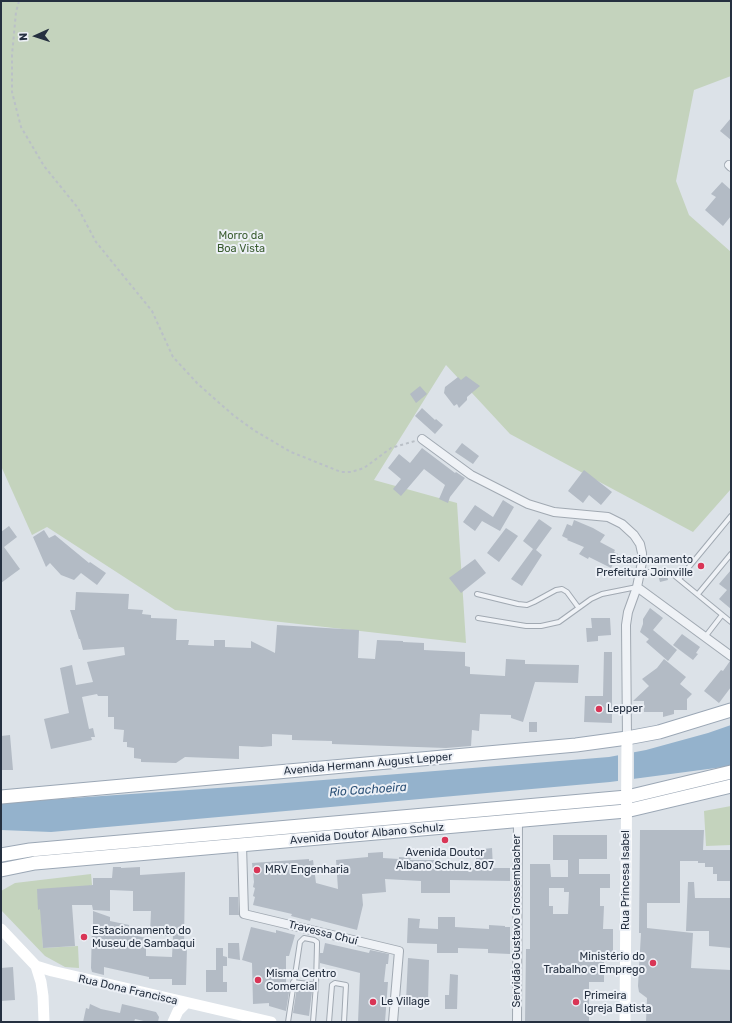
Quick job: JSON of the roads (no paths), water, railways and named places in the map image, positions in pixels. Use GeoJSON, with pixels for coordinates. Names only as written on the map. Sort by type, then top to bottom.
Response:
{"type":"FeatureCollection","features":[{"type":"Feature","properties":{"kind":"main road","name":"Avenida Hermann August Lepper"},"geometry":{"type":"LineString","coordinates":[[1,797],[576,745],[627,744],[659,732],[731,710]]}},
{"type":"Feature","properties":{"kind":"main road","name":"Rua Princesa Isabel"},"geometry":{"type":"LineString","coordinates":[[625,1022],[627,744]]}},
{"type":"Feature","properties":{"kind":"main road","name":"Avenida Doutor Albano Schulz"},"geometry":{"type":"LineString","coordinates":[[1,856],[38,850],[627,793],[731,772]]}},
{"type":"Feature","properties":{"kind":"main road","name":"Avenida Doutor Albano Schulz"},"geometry":{"type":"LineString","coordinates":[[1,870],[35,863],[626,811],[731,786]]}},
{"type":"Feature","properties":{"kind":"main road","name":"Rua Dona Francisca"},"geometry":{"type":"LineString","coordinates":[[1,929],[36,966],[68,976],[271,1022]]}},
{"type":"Feature","properties":{"kind":"main road"},"geometry":{"type":"LineString","coordinates":[[36,966],[41,982],[43,996],[44,1022]]}},
{"type":"Feature","properties":{"kind":"main road"},"geometry":{"type":"LineString","coordinates":[[173,1022],[178,1011],[186,1003]]}},
{"type":"Feature","properties":{"kind":"street"},"geometry":{"type":"LineString","coordinates":[[422,439],[471,475],[528,504],[554,512],[608,517],[622,524],[634,535],[640,544],[642,562],[637,587],[631,599],[626,625],[627,744]]}},
{"type":"Feature","properties":{"kind":"street"},"geometry":{"type":"LineString","coordinates":[[637,587],[731,656]]}},
{"type":"Feature","properties":{"kind":"street","name":"Servidão Gustavo Grossembacher"},"geometry":{"type":"LineString","coordinates":[[517,1022],[518,821]]}},
{"type":"Feature","properties":{"kind":"street","name":"Travessa Chuí"},"geometry":{"type":"LineString","coordinates":[[242,845],[244,914],[398,951],[394,1022]]}},
{"type":"Feature","properties":{"kind":"lane"},"geometry":{"type":"LineString","coordinates":[[679,579],[731,516]]}},
{"type":"Feature","properties":{"kind":"lane"},"geometry":{"type":"LineString","coordinates":[[698,594],[731,554]]}},
{"type":"Feature","properties":{"kind":"lane"},"geometry":{"type":"LineString","coordinates":[[640,573],[670,572],[731,622]]}},
{"type":"Feature","properties":{"kind":"lane"},"geometry":{"type":"LineString","coordinates":[[478,618],[526,626],[541,626],[559,622],[578,607],[602,594],[637,587]]}},
{"type":"Feature","properties":{"kind":"lane"},"geometry":{"type":"LineString","coordinates":[[477,594],[527,605],[556,590],[562,589],[567,592],[578,607]]}},
{"type":"Feature","properties":{"kind":"lane"},"geometry":{"type":"LineString","coordinates":[[705,637],[722,615]]}},
{"type":"Feature","properties":{"kind":"lane"},"geometry":{"type":"LineString","coordinates":[[288,1022],[300,942],[304,938],[317,942],[313,1022]]}},
{"type":"Feature","properties":{"kind":"lane"},"geometry":{"type":"LineString","coordinates":[[293,982],[316,985]]}},
{"type":"Feature","properties":{"kind":"lane"},"geometry":{"type":"LineString","coordinates":[[329,1022],[332,985],[335,983],[346,985],[344,1022]]}},
{"type":"Feature","properties":{"kind":"water","name":"Rio Cachoeira"},"geometry":{"type":"Polygon","coordinates":[[[731,725],[731,766],[610,782],[51,832],[1,830],[1,803],[261,785],[609,757],[646,750],[731,725]]]}},
{"type":"Feature","properties":{"kind":"place","name":"Estacionamento Prefeitura Joinville"},"geometry":{"type":"Point","coordinates":[701,566]}},
{"type":"Feature","properties":{"kind":"place","name":"Lepper"},"geometry":{"type":"Point","coordinates":[599,709]}},
{"type":"Feature","properties":{"kind":"place","name":"Avenida Doutor Albano Schulz, 807"},"geometry":{"type":"Point","coordinates":[445,840]}},
{"type":"Feature","properties":{"kind":"place","name":"MRV Engenharia"},"geometry":{"type":"Point","coordinates":[257,870]}},
{"type":"Feature","properties":{"kind":"place","name":"Estacionamento do Museu de Sambaqui"},"geometry":{"type":"Point","coordinates":[84,937]}},
{"type":"Feature","properties":{"kind":"place","name":"Ministério do Trabalho e Emprego"},"geometry":{"type":"Point","coordinates":[653,963]}},
{"type":"Feature","properties":{"kind":"place","name":"Misma Centro Comercial"},"geometry":{"type":"Point","coordinates":[258,980]}},
{"type":"Feature","properties":{"kind":"place","name":"Le Village"},"geometry":{"type":"Point","coordinates":[373,1002]}},
{"type":"Feature","properties":{"kind":"place","name":"Primeira Igreja Batista"},"geometry":{"type":"Point","coordinates":[576,1002]}},
{"type":"Feature","properties":{"kind":"park label","name":"Morro da Boa Vista"},"geometry":{"type":"Point","coordinates":[241,242]}}]}
